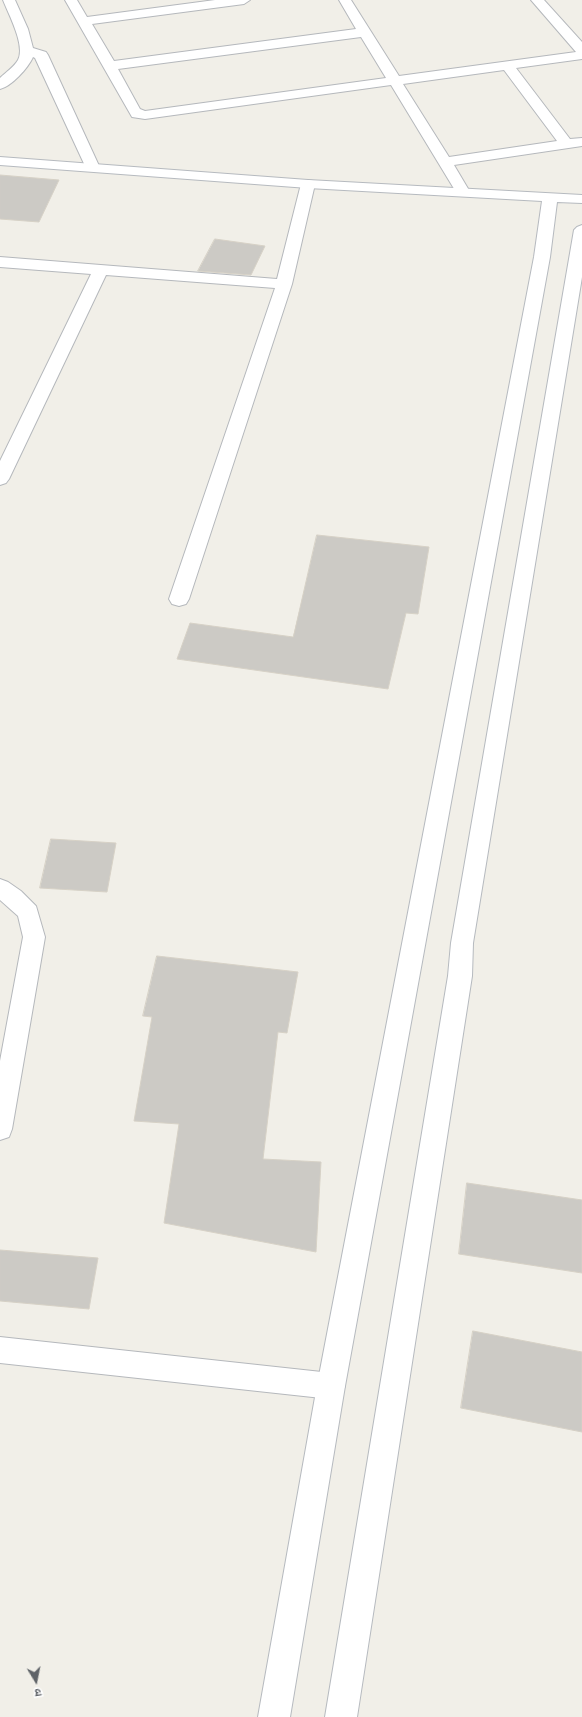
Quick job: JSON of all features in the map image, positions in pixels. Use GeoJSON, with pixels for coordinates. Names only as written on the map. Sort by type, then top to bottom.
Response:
{"type":"FeatureCollection","features":[{"type":"Feature","properties":{"kind":"street"},"geometry":{"type":"LineString","coordinates":[[0,85],[26,60],[28,50],[9,0]]}},
{"type":"Feature","properties":{"kind":"street"},"geometry":{"type":"LineString","coordinates":[[71,0],[110,66],[134,111],[141,115],[582,55]]}},
{"type":"Feature","properties":{"kind":"street"},"geometry":{"type":"LineString","coordinates":[[84,21],[243,0]]}},
{"type":"Feature","properties":{"kind":"street"},"geometry":{"type":"LineString","coordinates":[[345,0],[463,192]]}},
{"type":"Feature","properties":{"kind":"street"},"geometry":{"type":"LineString","coordinates":[[537,0],[582,50]]}},
{"type":"Feature","properties":{"kind":"street"},"geometry":{"type":"LineString","coordinates":[[110,66],[365,32]]}},
{"type":"Feature","properties":{"kind":"street"},"geometry":{"type":"LineString","coordinates":[[28,50],[41,55],[93,168]]}},
{"type":"Feature","properties":{"kind":"street"},"geometry":{"type":"LineString","coordinates":[[508,66],[567,144]]}},
{"type":"Feature","properties":{"kind":"street"},"geometry":{"type":"LineString","coordinates":[[445,162],[582,142]]}},
{"type":"Feature","properties":{"kind":"street"},"geometry":{"type":"LineString","coordinates":[[0,161],[308,184],[582,199]]}},
{"type":"Feature","properties":{"kind":"street"},"geometry":{"type":"LineString","coordinates":[[178,599],[284,284],[308,184]]}},
{"type":"Feature","properties":{"kind":"street"},"geometry":{"type":"LineString","coordinates":[[274,1717],[331,1386],[409,961],[542,257],[550,197]]}},
{"type":"Feature","properties":{"kind":"street"},"geometry":{"type":"LineString","coordinates":[[341,1717],[460,976],[462,943],[582,230]]}},
{"type":"Feature","properties":{"kind":"street"},"geometry":{"type":"LineString","coordinates":[[0,262],[284,284]]}},
{"type":"Feature","properties":{"kind":"street"},"geometry":{"type":"LineString","coordinates":[[0,479],[101,270]]}},
{"type":"Feature","properties":{"kind":"street"},"geometry":{"type":"LineString","coordinates":[[0,888],[13,897],[28,912],[34,937],[0,1129]]}},
{"type":"Feature","properties":{"kind":"street"},"geometry":{"type":"LineString","coordinates":[[0,1350],[331,1386]]}},
{"type":"Feature","properties":{"kind":"building"},"geometry":{"type":"Polygon","coordinates":[[[0,175],[59,180],[39,222],[0,219],[0,175]]]}},
{"type":"Feature","properties":{"kind":"building"},"geometry":{"type":"Polygon","coordinates":[[[215,239],[265,246],[251,275],[198,271],[215,239]]]}},
{"type":"Feature","properties":{"kind":"building"},"geometry":{"type":"Polygon","coordinates":[[[317,535],[429,547],[418,614],[406,613],[388,689],[177,659],[190,623],[293,637],[317,535]]]}},
{"type":"Feature","properties":{"kind":"building"},"geometry":{"type":"Polygon","coordinates":[[[51,839],[116,843],[107,892],[40,888],[51,839]]]}},
{"type":"Feature","properties":{"kind":"building"},"geometry":{"type":"Polygon","coordinates":[[[157,956],[298,972],[287,1033],[278,1032],[263,1159],[321,1162],[316,1252],[164,1223],[179,1124],[134,1121],[152,1017],[143,1016],[157,956]]]}},
{"type":"Feature","properties":{"kind":"building"},"geometry":{"type":"Polygon","coordinates":[[[467,1183],[582,1200],[582,1273],[459,1254],[467,1183]]]}},
{"type":"Feature","properties":{"kind":"building"},"geometry":{"type":"Polygon","coordinates":[[[0,1250],[98,1258],[89,1309],[0,1301],[0,1250]]]}},
{"type":"Feature","properties":{"kind":"building"},"geometry":{"type":"Polygon","coordinates":[[[473,1331],[582,1352],[582,1432],[461,1408],[473,1331]]]}}]}
